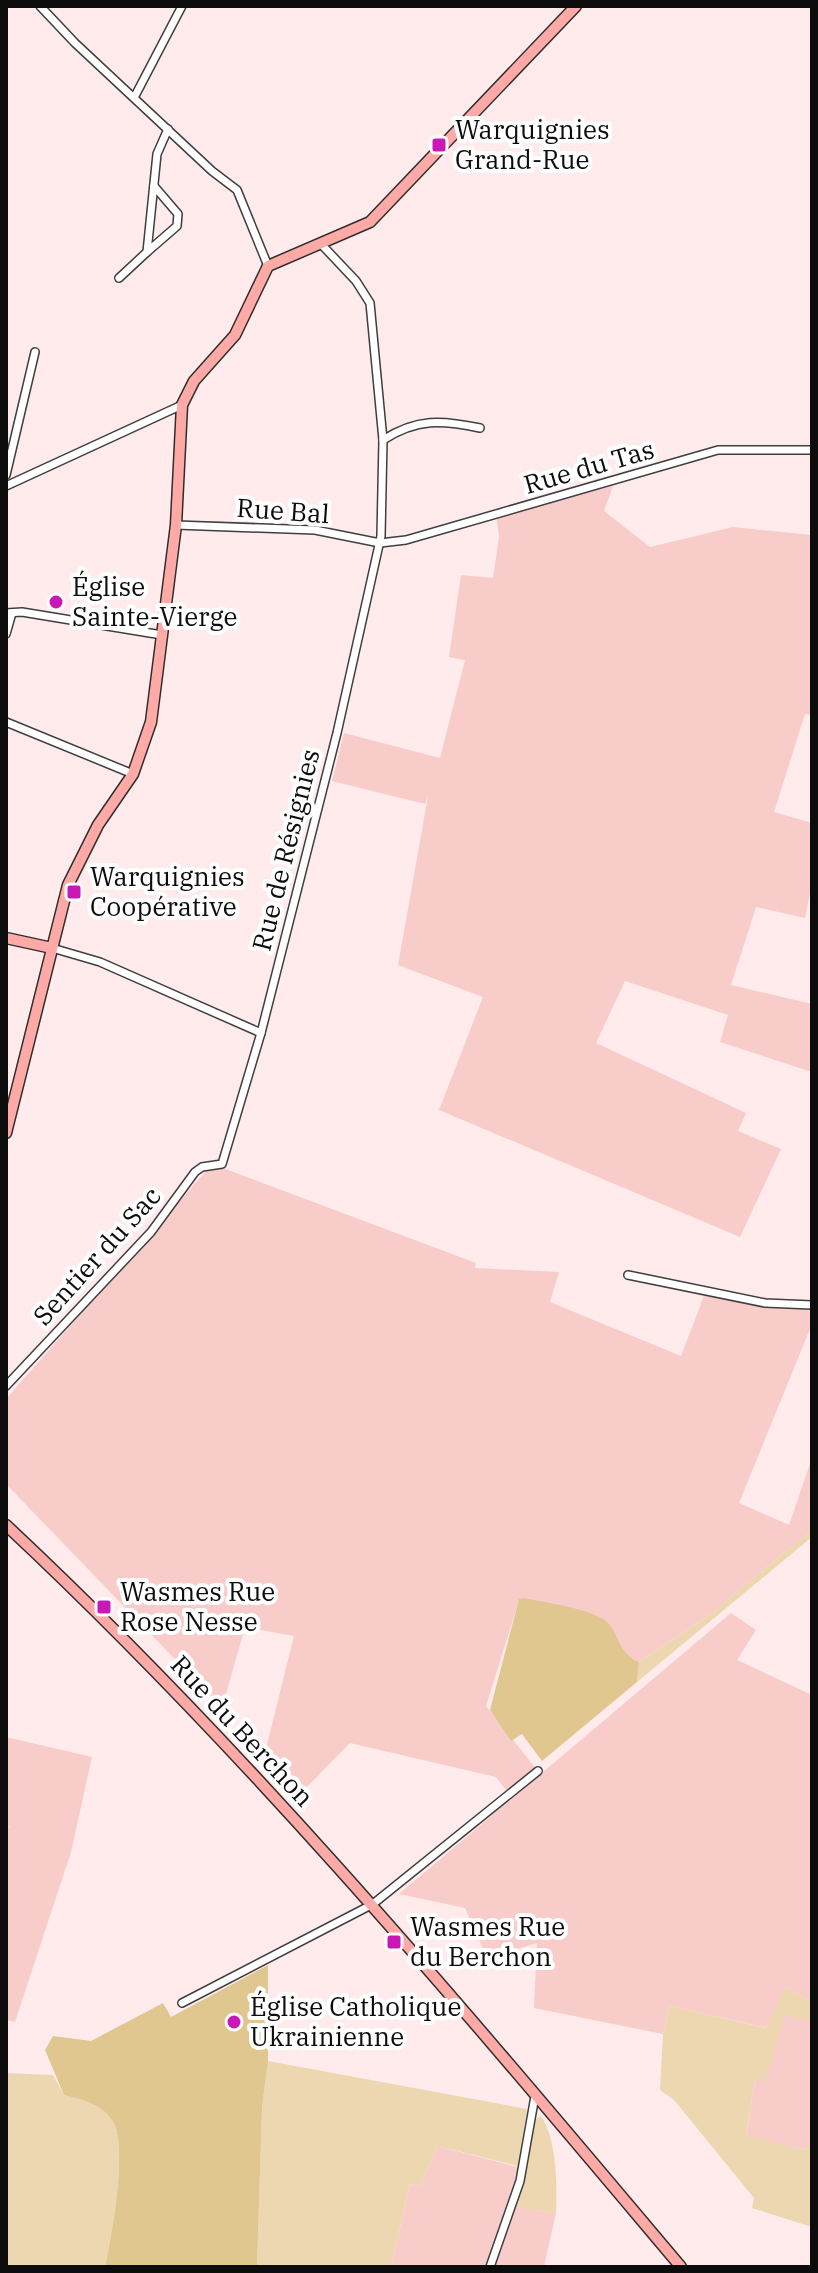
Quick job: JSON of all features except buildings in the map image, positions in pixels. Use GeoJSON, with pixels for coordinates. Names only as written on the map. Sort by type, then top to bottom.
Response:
{"type":"FeatureCollection","features":[{"type":"Feature","properties":{"kind":"street"},"geometry":{"type":"LineString","coordinates":[[40,6],[75,43],[237,190],[244,200],[268,266]]}},
{"type":"Feature","properties":{"kind":"street"},"geometry":{"type":"LineString","coordinates":[[135,96],[182,6]]}},
{"type":"Feature","properties":{"kind":"street"},"geometry":{"type":"LineString","coordinates":[[6,1133],[76,865],[133,774],[151,722],[176,525],[182,405],[194,381],[235,335],[268,266],[370,222],[576,6]]}},
{"type":"Feature","properties":{"kind":"street"},"geometry":{"type":"LineString","coordinates":[[147,252],[157,154],[168,129]]}},
{"type":"Feature","properties":{"kind":"street"},"geometry":{"type":"LineString","coordinates":[[119,278],[177,226],[178,214],[154,186]]}},
{"type":"Feature","properties":{"kind":"street"},"geometry":{"type":"LineString","coordinates":[[322,245],[356,281],[370,303],[383,440],[403,427],[432,421],[480,428]]}},
{"type":"Feature","properties":{"kind":"street"},"geometry":{"type":"LineString","coordinates":[[6,475],[35,352]]}},
{"type":"Feature","properties":{"kind":"street"},"geometry":{"type":"LineString","coordinates":[[6,486],[182,405]]}},
{"type":"Feature","properties":{"kind":"street","name":"Rue de Résignies"},"geometry":{"type":"LineString","coordinates":[[222,1164],[261,1033],[337,733],[380,540],[383,440]]}},
{"type":"Feature","properties":{"kind":"street","name":"Rue du Tas"},"geometry":{"type":"LineString","coordinates":[[380,540],[406,540],[718,450],[812,450]]}},
{"type":"Feature","properties":{"kind":"street","name":"Rue Bal"},"geometry":{"type":"LineString","coordinates":[[176,525],[315,530],[380,540]]}},
{"type":"Feature","properties":{"kind":"street"},"geometry":{"type":"LineString","coordinates":[[6,634],[9,613],[162,635]]}},
{"type":"Feature","properties":{"kind":"street"},"geometry":{"type":"LineString","coordinates":[[6,722],[133,774]]}},
{"type":"Feature","properties":{"kind":"street"},"geometry":{"type":"LineString","coordinates":[[6,938],[103,963],[261,1033]]}},
{"type":"Feature","properties":{"kind":"street","name":"Sentier du Sac"},"geometry":{"type":"LineString","coordinates":[[6,1386],[151,1232],[195,1172],[202,1167],[222,1164]]}},
{"type":"Feature","properties":{"kind":"street"},"geometry":{"type":"LineString","coordinates":[[628,1275],[765,1303],[812,1305]]}},
{"type":"Feature","properties":{"kind":"street","name":"Rue du Berchon"},"geometry":{"type":"LineString","coordinates":[[6,1525],[92,1605],[207,1722],[373,1904],[681,2267]]}},
{"type":"Feature","properties":{"kind":"street"},"geometry":{"type":"LineString","coordinates":[[182,2003],[373,1904],[538,1771]]}},
{"type":"Feature","properties":{"kind":"street"},"geometry":{"type":"LineString","coordinates":[[490,2267],[520,2181],[535,2096]]}},
{"type":"Feature","properties":{"kind":"shaded area"},"geometry":{"type":"Polygon","coordinates":[[[613,486],[604,511],[650,547],[733,527],[812,535],[812,715],[805,714],[774,812],[812,823],[812,884],[805,918],[756,907],[731,985],[812,1004],[812,1072],[720,1042],[728,1015],[625,981],[596,1043],[746,1113],[738,1131],[781,1149],[740,1237],[439,1110],[483,997],[398,965],[428,796],[425,804],[332,781],[344,733],[440,758],[465,660],[449,657],[461,575],[493,578],[499,537],[496,514],[613,486]]]}},
{"type":"Feature","properties":{"kind":"shaded area"},"geometry":{"type":"Polygon","coordinates":[[[212,1164],[476,1263],[475,1268],[559,1272],[550,1302],[681,1356],[704,1296],[763,1306],[812,1309],[812,1324],[739,1503],[789,1525],[812,1458],[812,1530],[705,1618],[639,1662],[519,1600],[486,1706],[538,1771],[509,1794],[496,1777],[350,1743],[293,1801],[263,1761],[294,1636],[245,1627],[222,1708],[6,1484],[6,1399],[212,1164]]]}},
{"type":"Feature","properties":{"kind":"shaded area"},"geometry":{"type":"Polygon","coordinates":[[[812,1530],[812,1537],[637,1682],[639,1662],[705,1618],[812,1530]]]}},
{"type":"Feature","properties":{"kind":"shaded area"},"geometry":{"type":"Polygon","coordinates":[[[519,1599],[582,1610],[603,1619],[624,1650],[639,1662],[637,1682],[542,1761],[522,1734],[511,1741],[490,1710],[519,1599]]]}},
{"type":"Feature","properties":{"kind":"shaded area"},"geometry":{"type":"Polygon","coordinates":[[[731,1613],[756,1630],[737,1660],[812,1695],[812,2003],[786,1987],[767,2028],[670,2006],[663,2034],[534,2008],[537,1943],[487,1958],[465,1908],[399,1894],[731,1613]]]}},
{"type":"Feature","properties":{"kind":"shaded area"},"geometry":{"type":"Polygon","coordinates":[[[6,1737],[92,1757],[71,1852],[15,2022],[6,2020],[6,1826],[12,1828],[6,1825],[6,1737]]]}},
{"type":"Feature","properties":{"kind":"shaded area"},"geometry":{"type":"Polygon","coordinates":[[[268,1965],[268,2061],[262,2108],[257,2267],[105,2267],[117,2192],[117,2132],[112,2120],[102,2110],[91,2103],[64,2095],[45,2050],[53,2036],[91,2041],[163,2003],[171,2017],[268,1965]]]}},
{"type":"Feature","properties":{"kind":"shaded area"},"geometry":{"type":"Polygon","coordinates":[[[786,1987],[812,2003],[812,2022],[785,2015],[764,2083],[755,2080],[746,2135],[803,2150],[812,2144],[812,2227],[752,2208],[754,2198],[674,2100],[660,2090],[663,2034],[670,2006],[766,2028],[786,1987]]]}},
{"type":"Feature","properties":{"kind":"shaded area"},"geometry":{"type":"Polygon","coordinates":[[[785,2014],[812,2022],[812,2144],[803,2150],[746,2136],[755,2080],[764,2082],[785,2014]]]}},
{"type":"Feature","properties":{"kind":"shaded area"},"geometry":{"type":"Polygon","coordinates":[[[268,2061],[527,2109],[518,2166],[438,2146],[420,2186],[410,2184],[391,2267],[257,2267],[262,2108],[268,2061]]]}},
{"type":"Feature","properties":{"kind":"shaded area"},"geometry":{"type":"Polygon","coordinates":[[[6,2073],[53,2075],[64,2095],[97,2106],[112,2120],[117,2132],[119,2169],[105,2267],[6,2267],[6,2073]]]}},
{"type":"Feature","properties":{"kind":"shaded area"},"geometry":{"type":"Polygon","coordinates":[[[541,2116],[553,2150],[556,2213],[515,2207],[534,2120],[541,2116]]]}},
{"type":"Feature","properties":{"kind":"shaded area"},"geometry":{"type":"Polygon","coordinates":[[[438,2146],[518,2167],[510,2206],[556,2213],[544,2267],[391,2267],[410,2184],[420,2186],[438,2146]]]}},
{"type":"Feature","properties":{"kind":"place","name":"Warquignies Grand-Rue"},"geometry":{"type":"Point","coordinates":[439,145]}},
{"type":"Feature","properties":{"kind":"place","name":"Église Sainte-Vierge"},"geometry":{"type":"Point","coordinates":[56,602]}},
{"type":"Feature","properties":{"kind":"place","name":"Warquignies Coopérative"},"geometry":{"type":"Point","coordinates":[74,892]}},
{"type":"Feature","properties":{"kind":"place","name":"Wasmes Rue Rose Nesse"},"geometry":{"type":"Point","coordinates":[104,1607]}},
{"type":"Feature","properties":{"kind":"place","name":"Wasmes Rue du Berchon"},"geometry":{"type":"Point","coordinates":[394,1942]}},
{"type":"Feature","properties":{"kind":"place","name":"Église Catholique Ukrainienne"},"geometry":{"type":"Point","coordinates":[234,2022]}}]}
